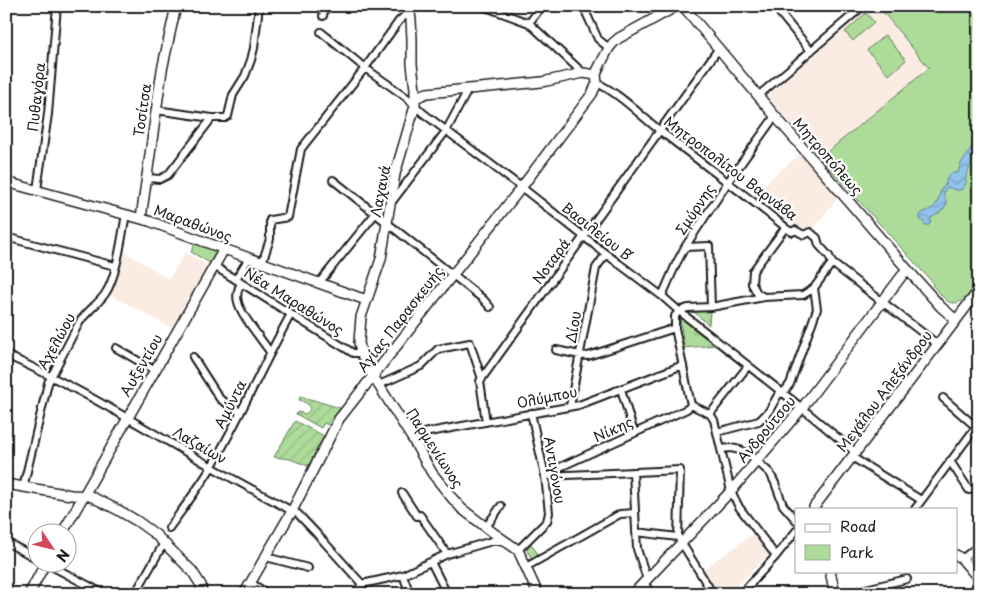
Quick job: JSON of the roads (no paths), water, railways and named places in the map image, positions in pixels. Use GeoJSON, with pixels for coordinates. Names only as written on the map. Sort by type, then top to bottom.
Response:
{"type":"FeatureCollection","features":[{"type":"Feature","properties":{"kind":"street","name":"Πυθαγόρα"},"geometry":{"type":"LineString","coordinates":[[37,190],[48,114],[57,6]]}},
{"type":"Feature","properties":{"kind":"street","name":"Τοσίτσα"},"geometry":{"type":"LineString","coordinates":[[141,218],[162,70],[176,6]]}},
{"type":"Feature","properties":{"kind":"street"},"geometry":{"type":"LineString","coordinates":[[156,110],[212,118],[225,118],[230,114],[233,95],[245,76],[251,60],[259,6]]}},
{"type":"Feature","properties":{"kind":"street"},"geometry":{"type":"LineString","coordinates":[[323,16],[324,6]]}},
{"type":"Feature","properties":{"kind":"street"},"geometry":{"type":"LineString","coordinates":[[483,6],[529,23],[583,73],[597,79]]}},
{"type":"Feature","properties":{"kind":"street"},"geometry":{"type":"LineString","coordinates":[[529,23],[542,6]]}},
{"type":"Feature","properties":{"kind":"street"},"geometry":{"type":"LineString","coordinates":[[583,6],[598,39],[609,48],[619,38],[677,6]]}},
{"type":"Feature","properties":{"kind":"street","name":"Μητροπόλεως"},"geometry":{"type":"LineString","coordinates":[[683,6],[907,269],[941,307],[956,320]]}},
{"type":"Feature","properties":{"kind":"street"},"geometry":{"type":"LineString","coordinates":[[774,6],[811,51]]}},
{"type":"Feature","properties":{"kind":"street"},"geometry":{"type":"LineString","coordinates":[[758,96],[863,6]]}},
{"type":"Feature","properties":{"kind":"street"},"geometry":{"type":"LineString","coordinates":[[262,263],[270,239],[270,220],[288,217],[301,149],[409,9]]}},
{"type":"Feature","properties":{"kind":"street","name":"Λαχανά"},"geometry":{"type":"LineString","coordinates":[[373,376],[360,353],[359,328],[366,300],[381,260],[395,174],[415,102],[409,9]]}},
{"type":"Feature","properties":{"kind":"street","name":"Βασιλείου Β΄"},"geometry":{"type":"LineString","coordinates":[[321,32],[365,68],[415,102],[446,131],[662,296],[802,408],[853,455],[921,500]]}},
{"type":"Feature","properties":{"kind":"street","name":"Αγίας Παρασκευής"},"geometry":{"type":"LineString","coordinates":[[244,594],[292,511],[339,419],[521,188],[592,94],[598,69],[609,48]]}},
{"type":"Feature","properties":{"kind":"street","name":"Νοταρά"},"geometry":{"type":"LineString","coordinates":[[482,379],[719,48]]}},
{"type":"Feature","properties":{"kind":"street"},"geometry":{"type":"LineString","coordinates":[[415,102],[427,93],[542,82],[583,73]]}},
{"type":"Feature","properties":{"kind":"street","name":"Μητροπολίτου Βαρνάβα"},"geometry":{"type":"LineString","coordinates":[[597,79],[785,228],[792,232],[795,230],[804,235],[810,232],[814,235],[832,263],[937,344]]}},
{"type":"Feature","properties":{"kind":"street"},"geometry":{"type":"LineString","coordinates":[[390,204],[446,131],[469,88]]}},
{"type":"Feature","properties":{"kind":"street","name":"Σμύρνης"},"geometry":{"type":"LineString","coordinates":[[662,296],[685,247],[775,116]]}},
{"type":"Feature","properties":{"kind":"street"},"geometry":{"type":"LineString","coordinates":[[147,178],[160,179],[168,175],[212,118]]}},
{"type":"Feature","properties":{"kind":"street"},"geometry":{"type":"LineString","coordinates":[[333,180],[483,299],[490,307]]}},
{"type":"Feature","properties":{"kind":"street","name":"Μαραθώνος"},"geometry":{"type":"LineString","coordinates":[[6,182],[141,218],[366,300]]}},
{"type":"Feature","properties":{"kind":"street","name":"Αχελώου"},"geometry":{"type":"LineString","coordinates":[[23,488],[48,383],[79,323],[106,292],[114,274],[126,214]]}},
{"type":"Feature","properties":{"kind":"street"},"geometry":{"type":"LineString","coordinates":[[319,283],[375,214]]}},
{"type":"Feature","properties":{"kind":"street"},"geometry":{"type":"LineString","coordinates":[[764,297],[757,293],[752,284],[753,270],[785,228]]}},
{"type":"Feature","properties":{"kind":"street"},"geometry":{"type":"LineString","coordinates":[[6,237],[115,266]]}},
{"type":"Feature","properties":{"kind":"street"},"geometry":{"type":"LineString","coordinates":[[685,247],[709,246],[711,307]]}},
{"type":"Feature","properties":{"kind":"street","name":"Αυξεντίου"},"geometry":{"type":"LineString","coordinates":[[68,522],[224,249]]}},
{"type":"Feature","properties":{"kind":"street","name":"Δίου"},"geometry":{"type":"LineString","coordinates":[[570,406],[596,268],[606,254]]}},
{"type":"Feature","properties":{"kind":"street"},"geometry":{"type":"LineString","coordinates":[[249,258],[239,281],[238,302],[240,309],[270,352]]}},
{"type":"Feature","properties":{"kind":"street"},"geometry":{"type":"LineString","coordinates":[[776,556],[739,507],[731,491],[714,420],[710,414],[691,405],[675,316],[679,311],[688,308],[711,307],[764,297],[803,295],[814,288],[832,263]]}},
{"type":"Feature","properties":{"kind":"street","name":"Νέα Μαραθώνος"},"geometry":{"type":"LineString","coordinates":[[214,266],[353,353],[360,353]]}},
{"type":"Feature","properties":{"kind":"street","name":"Ανδρούτσου"},"geometry":{"type":"LineString","coordinates":[[633,594],[679,540],[731,491],[802,408],[907,269]]}},
{"type":"Feature","properties":{"kind":"street"},"geometry":{"type":"LineString","coordinates":[[718,432],[759,421],[769,411],[778,395],[783,393],[790,384],[817,309],[814,288]]}},
{"type":"Feature","properties":{"kind":"street","name":"Μεγάλου Αλεξάνδρου"},"geometry":{"type":"LineString","coordinates":[[814,508],[979,290]]}},
{"type":"Feature","properties":{"kind":"street","name":"Αμύντα"},"geometry":{"type":"LineString","coordinates":[[170,528],[211,466],[291,314]]}},
{"type":"Feature","properties":{"kind":"street"},"geometry":{"type":"LineString","coordinates":[[556,350],[588,356],[676,328]]}},
{"type":"Feature","properties":{"kind":"street"},"geometry":{"type":"LineString","coordinates":[[379,385],[421,366],[438,349],[470,343],[482,379],[480,381],[486,422]]}},
{"type":"Feature","properties":{"kind":"street"},"geometry":{"type":"LineString","coordinates":[[116,348],[154,370]]}},
{"type":"Feature","properties":{"kind":"street","name":"Λαζαίων"},"geometry":{"type":"LineString","coordinates":[[6,355],[51,376],[292,511],[304,521],[362,584]]}},
{"type":"Feature","properties":{"kind":"street"},"geometry":{"type":"LineString","coordinates":[[193,357],[220,398],[240,412]]}},
{"type":"Feature","properties":{"kind":"street","name":"Ολύμπου"},"geometry":{"type":"LineString","coordinates":[[412,438],[418,434],[579,405],[683,365]]}},
{"type":"Feature","properties":{"kind":"street"},"geometry":{"type":"LineString","coordinates":[[710,414],[748,366]]}},
{"type":"Feature","properties":{"kind":"street","name":"Παρμενίωνος"},"geometry":{"type":"LineString","coordinates":[[373,376],[432,472],[452,498],[462,509],[518,550]]}},
{"type":"Feature","properties":{"kind":"street"},"geometry":{"type":"LineString","coordinates":[[621,389],[634,434]]}},
{"type":"Feature","properties":{"kind":"street"},"geometry":{"type":"LineString","coordinates":[[916,508],[950,461],[978,428],[943,398]]}},
{"type":"Feature","properties":{"kind":"street","name":"Νίκης"},"geometry":{"type":"LineString","coordinates":[[545,475],[687,409],[691,405]]}},
{"type":"Feature","properties":{"kind":"street","name":"Αντιγόνου"},"geometry":{"type":"LineString","coordinates":[[518,550],[547,521],[549,513],[545,475],[531,413]]}},
{"type":"Feature","properties":{"kind":"street"},"geometry":{"type":"LineString","coordinates":[[721,449],[732,448],[749,454],[770,473],[776,483],[783,505],[795,519]]}},
{"type":"Feature","properties":{"kind":"street"},"geometry":{"type":"LineString","coordinates":[[950,461],[969,490],[979,488]]}},
{"type":"Feature","properties":{"kind":"street"},"geometry":{"type":"LineString","coordinates":[[545,475],[680,470],[679,540],[712,594]]}},
{"type":"Feature","properties":{"kind":"street"},"geometry":{"type":"LineString","coordinates":[[632,472],[637,549],[651,594]]}},
{"type":"Feature","properties":{"kind":"street"},"geometry":{"type":"LineString","coordinates":[[6,484],[71,496],[83,495],[96,498],[137,521],[164,542],[192,571],[201,585],[202,594]]}},
{"type":"Feature","properties":{"kind":"street"},"geometry":{"type":"LineString","coordinates":[[402,493],[417,516],[420,515],[448,554]]}},
{"type":"Feature","properties":{"kind":"street"},"geometry":{"type":"LineString","coordinates":[[486,527],[501,506]]}},
{"type":"Feature","properties":{"kind":"street"},"geometry":{"type":"LineString","coordinates":[[526,567],[620,514],[635,512]]}},
{"type":"Feature","properties":{"kind":"street"},"geometry":{"type":"LineString","coordinates":[[636,532],[679,540]]}},
{"type":"Feature","properties":{"kind":"street"},"geometry":{"type":"LineString","coordinates":[[741,594],[795,532]]}},
{"type":"Feature","properties":{"kind":"street"},"geometry":{"type":"LineString","coordinates":[[355,594],[362,584],[402,575],[448,554],[492,542],[505,541]]}},
{"type":"Feature","properties":{"kind":"street"},"geometry":{"type":"LineString","coordinates":[[6,542],[28,554]]}},
{"type":"Feature","properties":{"kind":"street"},"geometry":{"type":"LineString","coordinates":[[135,594],[164,542]]}},
{"type":"Feature","properties":{"kind":"street"},"geometry":{"type":"LineString","coordinates":[[979,545],[959,557],[979,579]]}},
{"type":"Feature","properties":{"kind":"street"},"geometry":{"type":"LineString","coordinates":[[518,550],[538,594]]}},
{"type":"Feature","properties":{"kind":"street"},"geometry":{"type":"LineString","coordinates":[[266,556],[308,568]]}},
{"type":"Feature","properties":{"kind":"street"},"geometry":{"type":"LineString","coordinates":[[431,562],[447,594]]}},
{"type":"Feature","properties":{"kind":"street"},"geometry":{"type":"LineString","coordinates":[[29,594],[39,572]]}},
{"type":"Feature","properties":{"kind":"street"},"geometry":{"type":"LineString","coordinates":[[63,572],[104,594]]}},
{"type":"Feature","properties":{"kind":"street"},"geometry":{"type":"LineString","coordinates":[[830,572],[835,594]]}},
{"type":"Feature","properties":{"kind":"street"},"geometry":{"type":"LineString","coordinates":[[402,575],[410,594]]}},
{"type":"Feature","properties":{"kind":"street"},"geometry":{"type":"LineString","coordinates":[[845,594],[908,579]]}},
{"type":"Feature","properties":{"kind":"street"},"geometry":{"type":"LineString","coordinates":[[251,583],[268,594]]}},
{"type":"Feature","properties":{"kind":"water"},"geometry":{"type":"Polygon","coordinates":[[[973,147],[977,151],[971,162],[964,188],[958,190],[948,187],[944,191],[946,205],[931,218],[929,225],[925,225],[920,219],[920,215],[936,205],[946,180],[951,173],[958,173],[964,158],[971,150],[970,148],[973,147]]]}}]}
